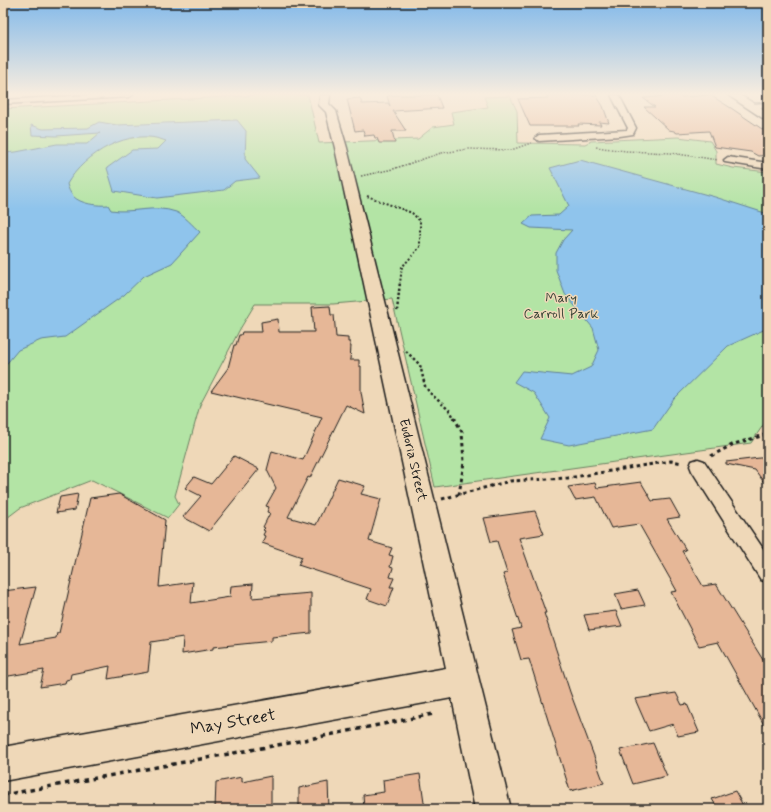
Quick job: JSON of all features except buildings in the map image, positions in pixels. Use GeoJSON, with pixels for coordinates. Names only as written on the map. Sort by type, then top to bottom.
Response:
{"type":"FeatureCollection","features":[{"type":"Feature","properties":{"kind":"street","name":"Eudoria Street"},"geometry":{"type":"LineString","coordinates":[[337,133],[493,809]]}},
{"type":"Feature","properties":{"kind":"street"},"geometry":{"type":"LineString","coordinates":[[539,138],[626,133]]}},
{"type":"Feature","properties":{"kind":"street"},"geometry":{"type":"LineString","coordinates":[[728,160],[768,166]]}},
{"type":"Feature","properties":{"kind":"street"},"geometry":{"type":"LineString","coordinates":[[698,466],[768,573]]}},
{"type":"Feature","properties":{"kind":"street","name":"May Street"},"geometry":{"type":"LineString","coordinates":[[3,764],[464,680]]}},
{"type":"Feature","properties":{"kind":"path"},"geometry":{"type":"LineString","coordinates":[[570,137],[574,143],[602,148],[691,155],[727,162],[728,160]]}},
{"type":"Feature","properties":{"kind":"path"},"geometry":{"type":"LineString","coordinates":[[356,178],[393,169],[441,154],[469,149],[511,150],[528,145],[539,138]]}},
{"type":"Feature","properties":{"kind":"path"},"geometry":{"type":"LineString","coordinates":[[363,194],[412,214],[420,221],[420,247],[402,267],[396,314]]}},
{"type":"Feature","properties":{"kind":"path"},"geometry":{"type":"LineString","coordinates":[[406,350],[420,365],[425,386],[430,394],[451,412],[462,432],[464,462],[459,495]]}},
{"type":"Feature","properties":{"kind":"path"},"geometry":{"type":"LineString","coordinates":[[438,500],[510,481],[568,478],[671,461],[698,466],[713,454],[734,444],[768,434]]}},
{"type":"Feature","properties":{"kind":"path"},"geometry":{"type":"LineString","coordinates":[[3,795],[33,791],[308,740],[433,714]]}},
{"type":"Feature","properties":{"kind":"green space","name":"Mary Carroll Park"},"geometry":{"type":"Polygon","coordinates":[[[3,133],[317,133],[319,143],[418,139],[426,133],[518,133],[518,143],[585,144],[591,141],[678,137],[710,141],[716,151],[716,164],[733,168],[768,172],[768,418],[751,443],[435,487],[392,299],[333,304],[255,304],[240,329],[200,405],[175,496],[179,504],[168,518],[92,480],[20,508],[3,521],[3,133]]]}},
{"type":"Feature","properties":{"kind":"water"},"geometry":{"type":"Polygon","coordinates":[[[32,133],[246,133],[245,159],[260,178],[235,181],[224,190],[157,198],[114,191],[107,168],[132,150],[158,149],[166,141],[152,137],[138,137],[123,140],[96,153],[75,173],[67,184],[72,195],[76,199],[94,205],[108,205],[111,210],[127,211],[160,209],[176,212],[200,232],[172,263],[144,276],[124,295],[65,337],[41,340],[18,350],[3,368],[3,153],[57,144],[87,144],[100,133],[56,136],[32,135],[32,133]]]}},
{"type":"Feature","properties":{"kind":"water"},"geometry":{"type":"Polygon","coordinates":[[[580,160],[715,197],[768,214],[768,328],[728,346],[674,399],[653,429],[569,445],[540,439],[550,418],[534,393],[514,382],[522,371],[572,376],[591,367],[599,350],[593,328],[565,294],[556,270],[556,253],[563,240],[572,230],[531,228],[523,224],[532,216],[559,215],[569,206],[550,168],[580,160]]]}}]}
